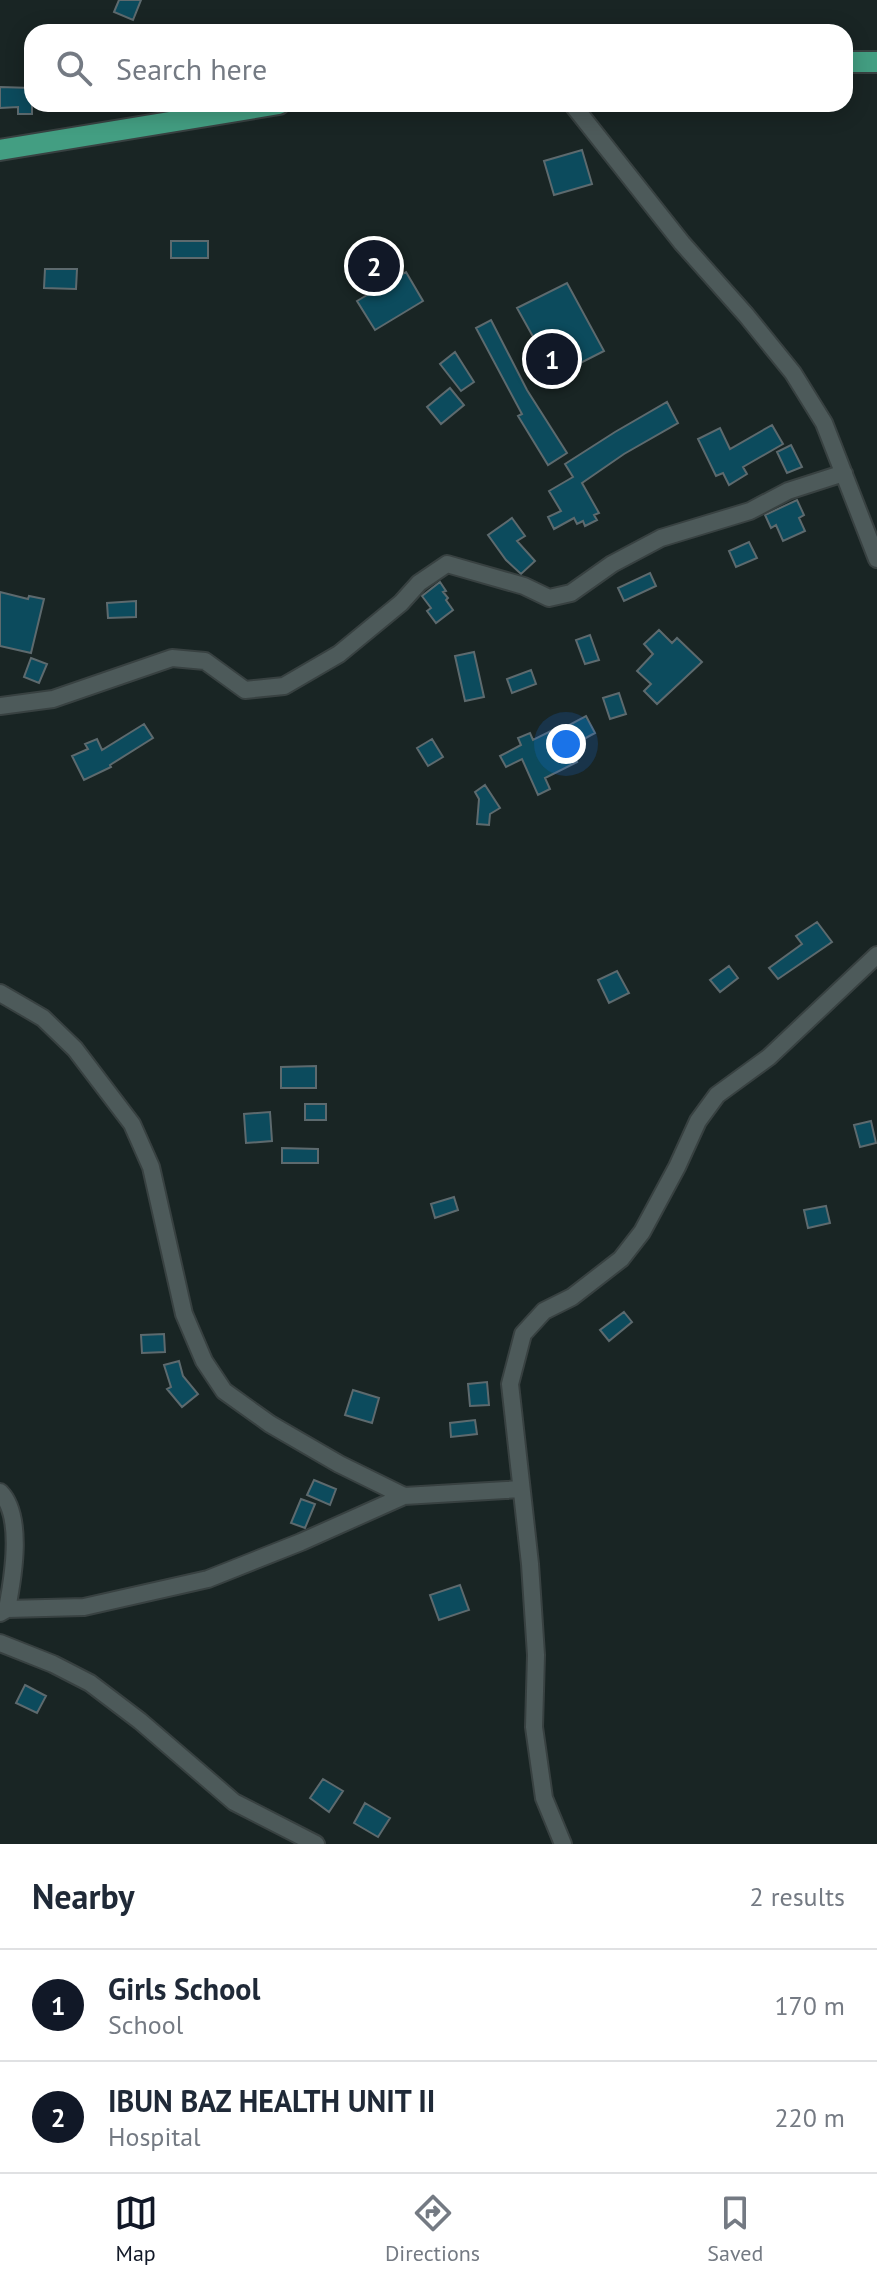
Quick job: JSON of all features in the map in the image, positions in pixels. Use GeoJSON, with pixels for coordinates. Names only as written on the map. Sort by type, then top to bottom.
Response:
{"type":"FeatureCollection","features":[{"type":"Feature","properties":{"kind":"main road"},"geometry":{"type":"LineString","coordinates":[[853,62],[877,62]]}},
{"type":"Feature","properties":{"kind":"main road"},"geometry":{"type":"LineString","coordinates":[[0,150],[230,112]]}},
{"type":"Feature","properties":{"kind":"street"},"geometry":{"type":"LineString","coordinates":[[578,112],[682,243],[793,373],[824,423],[877,559]]}},
{"type":"Feature","properties":{"kind":"street"},"geometry":{"type":"LineString","coordinates":[[0,706],[53,699],[172,658],[205,661],[245,690],[284,686],[339,654],[401,603],[419,583],[447,564],[524,586],[549,598],[571,593],[612,564],[661,538],[750,511],[788,491],[844,473]]}},
{"type":"Feature","properties":{"kind":"street"},"geometry":{"type":"LineString","coordinates":[[859,512],[877,528]]}},
{"type":"Feature","properties":{"kind":"street"},"geometry":{"type":"LineString","coordinates":[[563,1844],[544,1798],[534,1727],[535,1640],[530,1564],[510,1384],[523,1334],[544,1311],[572,1297],[621,1259],[642,1232],[698,1121],[717,1095],[769,1057],[877,955]]}},
{"type":"Feature","properties":{"kind":"street"},"geometry":{"type":"LineString","coordinates":[[0,993],[43,1018],[75,1049],[132,1124],[151,1167],[184,1314],[204,1361],[224,1391],[270,1424],[404,1496]]}},
{"type":"Feature","properties":{"kind":"street"},"geometry":{"type":"LineString","coordinates":[[0,1492],[6,1498],[13,1519],[15,1569],[4,1611],[84,1607],[208,1579],[404,1496],[521,1489]]}},
{"type":"Feature","properties":{"kind":"street"},"geometry":{"type":"LineString","coordinates":[[0,1643],[90,1683],[140,1721],[234,1802],[316,1844]]}},
{"type":"Feature","properties":{"kind":"building"},"geometry":{"type":"Polygon","coordinates":[[[119,0],[141,0],[133,20],[114,12],[119,0]]]}},
{"type":"Feature","properties":{"kind":"building"},"geometry":{"type":"Polygon","coordinates":[[[0,87],[24,88],[24,112],[32,114],[18,114],[18,107],[0,108],[0,87]]]}},
{"type":"Feature","properties":{"kind":"building"},"geometry":{"type":"Polygon","coordinates":[[[582,150],[592,184],[554,195],[544,161],[582,150]]]}},
{"type":"Feature","properties":{"kind":"building"},"geometry":{"type":"Polygon","coordinates":[[[171,241],[208,241],[208,258],[171,258],[171,241]]]}},
{"type":"Feature","properties":{"kind":"building"},"geometry":{"type":"Polygon","coordinates":[[[45,269],[77,269],[76,289],[44,288],[45,269]]]}},
{"type":"Feature","properties":{"kind":"building"},"geometry":{"type":"Polygon","coordinates":[[[406,272],[423,301],[375,330],[357,301],[406,272]]]}},
{"type":"Feature","properties":{"kind":"building"},"geometry":{"type":"Polygon","coordinates":[[[567,283],[604,351],[555,376],[517,308],[567,283]]]}},
{"type":"Feature","properties":{"kind":"building"},"geometry":{"type":"Polygon","coordinates":[[[491,320],[527,390],[567,453],[548,465],[518,416],[522,414],[476,328],[491,320]]]}},
{"type":"Feature","properties":{"kind":"building"},"geometry":{"type":"Polygon","coordinates":[[[455,352],[474,382],[461,391],[440,364],[455,352]]]}},
{"type":"Feature","properties":{"kind":"building"},"geometry":{"type":"Polygon","coordinates":[[[450,388],[464,405],[441,424],[427,407],[450,388]]]}},
{"type":"Feature","properties":{"kind":"building"},"geometry":{"type":"Polygon","coordinates":[[[667,402],[678,423],[582,483],[599,513],[594,515],[597,520],[585,526],[583,521],[577,524],[574,518],[554,529],[548,517],[561,511],[549,491],[573,477],[565,464],[667,402]]]}},
{"type":"Feature","properties":{"kind":"building"},"geometry":{"type":"Polygon","coordinates":[[[772,425],[783,444],[743,467],[747,474],[729,485],[723,473],[716,476],[698,439],[720,428],[730,449],[772,425]]]}},
{"type":"Feature","properties":{"kind":"building"},"geometry":{"type":"Polygon","coordinates":[[[791,445],[802,467],[787,473],[777,452],[791,445]]]}},
{"type":"Feature","properties":{"kind":"building"},"geometry":{"type":"Polygon","coordinates":[[[797,500],[804,515],[799,518],[805,531],[783,541],[776,525],[771,528],[765,515],[797,500]]]}},
{"type":"Feature","properties":{"kind":"building"},"geometry":{"type":"Polygon","coordinates":[[[512,518],[525,536],[517,541],[535,561],[521,574],[506,560],[488,535],[512,518]]]}},
{"type":"Feature","properties":{"kind":"building"},"geometry":{"type":"Polygon","coordinates":[[[749,542],[757,558],[736,567],[729,551],[749,542]]]}},
{"type":"Feature","properties":{"kind":"building"},"geometry":{"type":"Polygon","coordinates":[[[650,573],[656,586],[624,601],[618,588],[650,573]]]}},
{"type":"Feature","properties":{"kind":"building"},"geometry":{"type":"Polygon","coordinates":[[[440,582],[453,610],[436,623],[427,611],[431,608],[422,596],[440,582]]]}},
{"type":"Feature","properties":{"kind":"building"},"geometry":{"type":"Polygon","coordinates":[[[0,592],[28,599],[29,596],[44,599],[31,653],[0,646],[0,592]]]}},
{"type":"Feature","properties":{"kind":"building"},"geometry":{"type":"Polygon","coordinates":[[[136,601],[136,617],[108,618],[107,603],[136,601]]]}},
{"type":"Feature","properties":{"kind":"building"},"geometry":{"type":"Polygon","coordinates":[[[659,630],[672,643],[677,638],[702,662],[657,704],[644,691],[651,684],[637,671],[653,654],[644,644],[659,630]]]}},
{"type":"Feature","properties":{"kind":"building"},"geometry":{"type":"Polygon","coordinates":[[[590,635],[599,660],[585,664],[576,640],[590,635]]]}},
{"type":"Feature","properties":{"kind":"building"},"geometry":{"type":"Polygon","coordinates":[[[474,652],[484,697],[465,701],[455,656],[474,652]]]}},
{"type":"Feature","properties":{"kind":"building"},"geometry":{"type":"Polygon","coordinates":[[[31,658],[47,664],[39,683],[24,677],[31,658]]]}},
{"type":"Feature","properties":{"kind":"building"},"geometry":{"type":"Polygon","coordinates":[[[531,670],[536,684],[512,693],[507,679],[531,670]]]}},
{"type":"Feature","properties":{"kind":"building"},"geometry":{"type":"Polygon","coordinates":[[[619,693],[626,714],[610,719],[603,698],[619,693]]]}},
{"type":"Feature","properties":{"kind":"building"},"geometry":{"type":"Polygon","coordinates":[[[586,716],[595,733],[569,747],[577,762],[545,778],[550,789],[538,795],[522,759],[506,767],[500,756],[521,745],[518,738],[530,733],[533,740],[586,716]]]}},
{"type":"Feature","properties":{"kind":"building"},"geometry":{"type":"Polygon","coordinates":[[[144,724],[153,738],[111,767],[84,780],[72,756],[88,749],[85,744],[97,739],[102,750],[144,724]]]}},
{"type":"Feature","properties":{"kind":"building"},"geometry":{"type":"Polygon","coordinates":[[[432,739],[443,757],[428,766],[417,748],[432,739]]]}},
{"type":"Feature","properties":{"kind":"building"},"geometry":{"type":"Polygon","coordinates":[[[485,785],[500,808],[490,814],[489,825],[477,824],[479,799],[475,792],[485,785]]]}},
{"type":"Feature","properties":{"kind":"building"},"geometry":{"type":"Polygon","coordinates":[[[817,922],[832,942],[778,979],[769,968],[802,944],[796,936],[817,922]]]}},
{"type":"Feature","properties":{"kind":"building"},"geometry":{"type":"Polygon","coordinates":[[[729,966],[738,978],[720,992],[710,980],[729,966]]]}},
{"type":"Feature","properties":{"kind":"building"},"geometry":{"type":"Polygon","coordinates":[[[617,971],[629,993],[609,1003],[598,980],[617,971]]]}},
{"type":"Feature","properties":{"kind":"building"},"geometry":{"type":"Polygon","coordinates":[[[316,1066],[316,1088],[281,1088],[281,1067],[316,1066]]]}},
{"type":"Feature","properties":{"kind":"building"},"geometry":{"type":"Polygon","coordinates":[[[305,1104],[326,1104],[326,1120],[305,1120],[305,1104]]]}},
{"type":"Feature","properties":{"kind":"building"},"geometry":{"type":"Polygon","coordinates":[[[270,1112],[272,1141],[246,1143],[244,1114],[270,1112]]]}},
{"type":"Feature","properties":{"kind":"building"},"geometry":{"type":"Polygon","coordinates":[[[871,1121],[876,1143],[860,1147],[854,1125],[871,1121]]]}},
{"type":"Feature","properties":{"kind":"building"},"geometry":{"type":"Polygon","coordinates":[[[282,1148],[318,1149],[318,1163],[282,1163],[282,1148]]]}},
{"type":"Feature","properties":{"kind":"building"},"geometry":{"type":"Polygon","coordinates":[[[454,1197],[458,1210],[435,1218],[431,1204],[454,1197]]]}},
{"type":"Feature","properties":{"kind":"building"},"geometry":{"type":"Polygon","coordinates":[[[826,1206],[830,1223],[808,1228],[804,1210],[826,1206]]]}},
{"type":"Feature","properties":{"kind":"building"},"geometry":{"type":"Polygon","coordinates":[[[624,1312],[632,1322],[609,1341],[600,1330],[624,1312]]]}},
{"type":"Feature","properties":{"kind":"building"},"geometry":{"type":"Polygon","coordinates":[[[164,1334],[165,1352],[142,1353],[141,1335],[164,1334]]]}},
{"type":"Feature","properties":{"kind":"building"},"geometry":{"type":"Polygon","coordinates":[[[179,1361],[183,1376],[198,1394],[182,1407],[167,1389],[171,1387],[164,1365],[179,1361]]]}},
{"type":"Feature","properties":{"kind":"building"},"geometry":{"type":"Polygon","coordinates":[[[487,1382],[489,1405],[470,1406],[468,1384],[487,1382]]]}},
{"type":"Feature","properties":{"kind":"building"},"geometry":{"type":"Polygon","coordinates":[[[353,1390],[379,1398],[372,1423],[345,1415],[353,1390]]]}},
{"type":"Feature","properties":{"kind":"building"},"geometry":{"type":"Polygon","coordinates":[[[475,1420],[477,1434],[451,1437],[450,1423],[475,1420]]]}},
{"type":"Feature","properties":{"kind":"building"},"geometry":{"type":"Polygon","coordinates":[[[314,1480],[336,1489],[330,1505],[307,1495],[314,1480]]]}},
{"type":"Feature","properties":{"kind":"building"},"geometry":{"type":"Polygon","coordinates":[[[301,1499],[315,1504],[305,1528],[291,1523],[301,1499]]]}},
{"type":"Feature","properties":{"kind":"building"},"geometry":{"type":"Polygon","coordinates":[[[460,1585],[469,1610],[439,1620],[430,1595],[460,1585]]]}},
{"type":"Feature","properties":{"kind":"building"},"geometry":{"type":"Polygon","coordinates":[[[25,1685],[46,1696],[37,1713],[16,1703],[25,1685]]]}},
{"type":"Feature","properties":{"kind":"building"},"geometry":{"type":"Polygon","coordinates":[[[323,1779],[343,1791],[329,1812],[310,1798],[323,1779]]]}},
{"type":"Feature","properties":{"kind":"building"},"geometry":{"type":"Polygon","coordinates":[[[365,1803],[390,1818],[378,1837],[354,1823],[365,1803]]]}},
{"type":"Feature","properties":{"kind":"place","name":"IBUN BAZ HEALTH UNIT II"},"geometry":{"type":"Point","coordinates":[374,266]}},
{"type":"Feature","properties":{"kind":"place","name":"Girls School"},"geometry":{"type":"Point","coordinates":[552,359]}}]}
